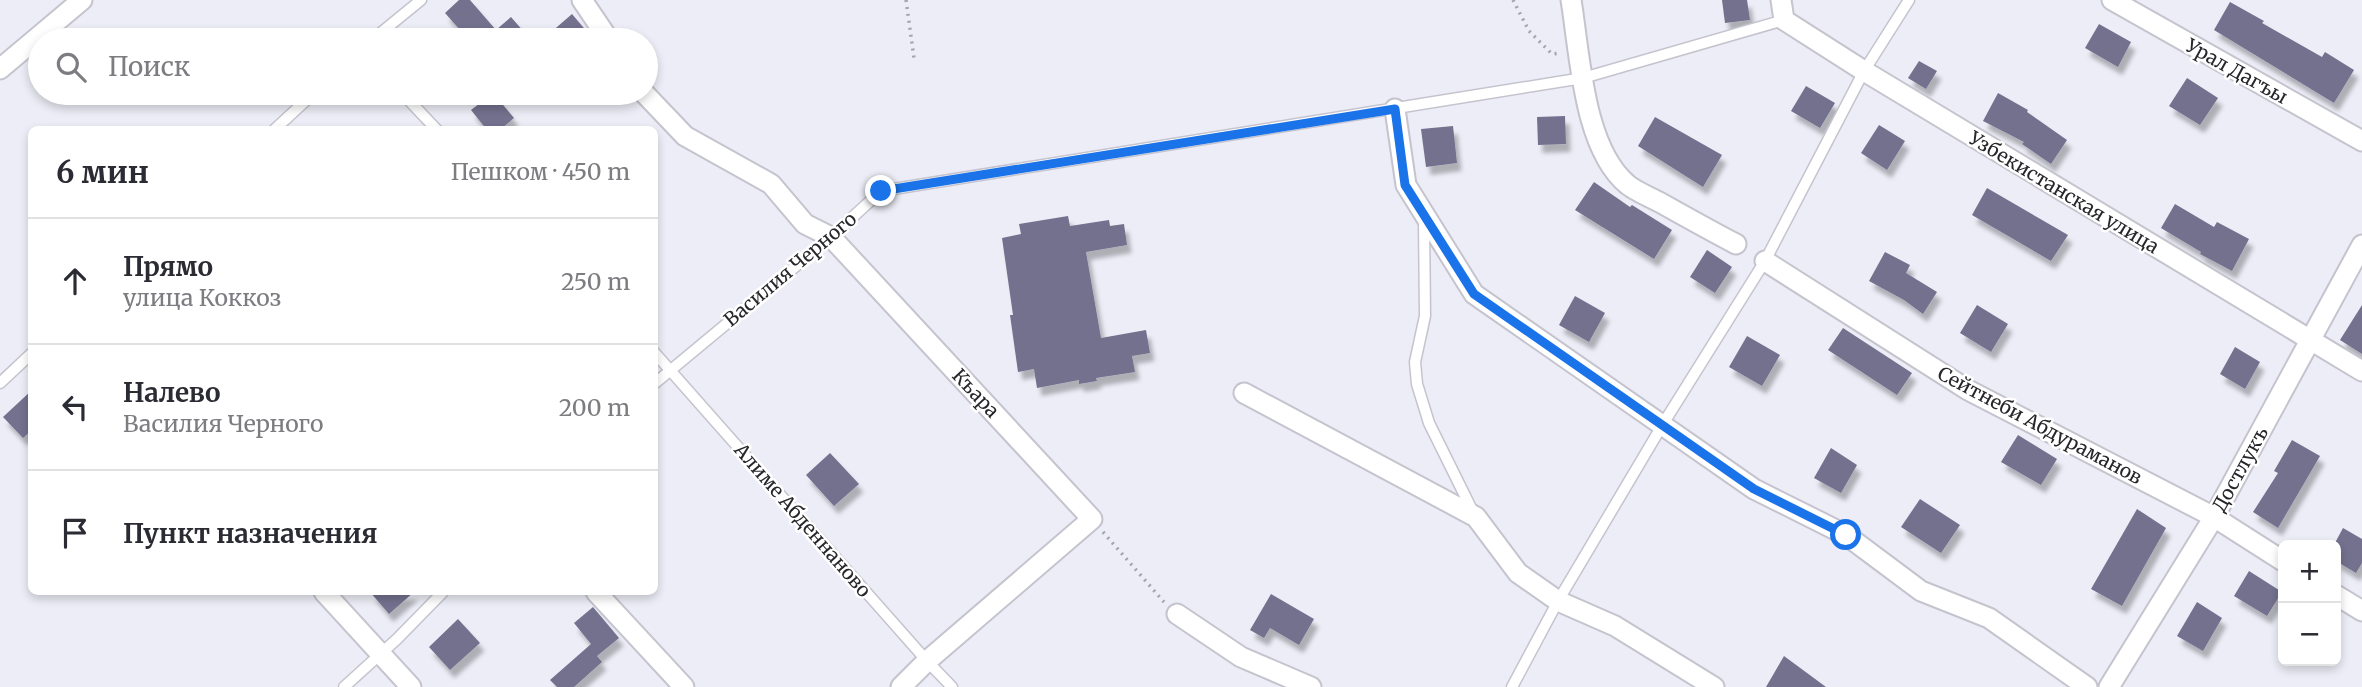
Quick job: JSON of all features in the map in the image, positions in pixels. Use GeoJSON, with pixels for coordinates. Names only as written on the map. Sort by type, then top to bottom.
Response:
{"type":"FeatureCollection","features":[{"type":"Feature","properties":{"kind":"street"},"geometry":{"type":"LineString","coordinates":[[49,28],[82,0]]}},
{"type":"Feature","properties":{"kind":"street"},"geometry":{"type":"LineString","coordinates":[[582,0],[601,28]]}},
{"type":"Feature","properties":{"kind":"street"},"geometry":{"type":"LineString","coordinates":[[1571,0],[1584,97],[1601,147],[1614,169],[1628,185],[1736,244]]}},
{"type":"Feature","properties":{"kind":"street"},"geometry":{"type":"LineString","coordinates":[[1781,0],[1784,20]]}},
{"type":"Feature","properties":{"kind":"street","name":"Урал Дагъы"},"geometry":{"type":"LineString","coordinates":[[2112,0],[2362,141]]}},
{"type":"Feature","properties":{"kind":"street","name":"Узбекистанская улица"},"geometry":{"type":"LineString","coordinates":[[1784,20],[2362,371]]}},
{"type":"Feature","properties":{"kind":"street"},"geometry":{"type":"LineString","coordinates":[[0,69],[28,45]]}},
{"type":"Feature","properties":{"kind":"street","name":"Къара"},"geometry":{"type":"LineString","coordinates":[[655,105],[685,136],[771,184],[805,224],[831,237],[1092,519]]}},
{"type":"Feature","properties":{"kind":"street"},"geometry":{"type":"LineString","coordinates":[[1395,109],[1405,185],[1474,294],[1754,489],[1846,535],[1921,591],[1989,618],[2087,687]]}},
{"type":"Feature","properties":{"kind":"street","name":"Достлукъ"},"geometry":{"type":"LineString","coordinates":[[2109,687],[2214,517],[2362,245]]}},
{"type":"Feature","properties":{"kind":"street","name":"Сейтнеби Абдураманов"},"geometry":{"type":"LineString","coordinates":[[1765,261],[1968,390],[2214,517],[2278,558]]}},
{"type":"Feature","properties":{"kind":"street"},"geometry":{"type":"LineString","coordinates":[[1244,393],[1476,517],[1518,573],[1558,601],[1615,626],[1714,687]]}},
{"type":"Feature","properties":{"kind":"street"},"geometry":{"type":"LineString","coordinates":[[901,687],[927,661],[1092,519]]}},
{"type":"Feature","properties":{"kind":"street"},"geometry":{"type":"LineString","coordinates":[[327,595],[411,687]]}},
{"type":"Feature","properties":{"kind":"street"},"geometry":{"type":"LineString","coordinates":[[599,595],[684,687]]}},
{"type":"Feature","properties":{"kind":"street"},"geometry":{"type":"LineString","coordinates":[[2341,598],[2362,611]]}},
{"type":"Feature","properties":{"kind":"street"},"geometry":{"type":"LineString","coordinates":[[1177,614],[1241,657],[1311,687]]}},
{"type":"Feature","properties":{"kind":"lane"},"geometry":{"type":"LineString","coordinates":[[387,28],[421,0]]}},
{"type":"Feature","properties":{"kind":"lane"},"geometry":{"type":"LineString","coordinates":[[1512,687],[1558,601],[1663,424],[1765,261],[1864,71],[1909,0]]}},
{"type":"Feature","properties":{"kind":"lane","name":"Василия Черного"},"geometry":{"type":"LineString","coordinates":[[658,380],[831,237],[881,191],[1583,78],[1784,20]]}},
{"type":"Feature","properties":{"kind":"lane"},"geometry":{"type":"LineString","coordinates":[[278,126],[301,105]]}},
{"type":"Feature","properties":{"kind":"lane"},"geometry":{"type":"LineString","coordinates":[[414,105],[434,126]]}},
{"type":"Feature","properties":{"kind":"lane"},"geometry":{"type":"LineString","coordinates":[[1424,214],[1425,316],[1415,362],[1417,384],[1429,424],[1476,517]]}},
{"type":"Feature","properties":{"kind":"lane","name":"Алиме Абденнаново"},"geometry":{"type":"LineString","coordinates":[[658,356],[952,687]]}},
{"type":"Feature","properties":{"kind":"lane"},"geometry":{"type":"LineString","coordinates":[[0,383],[28,357]]}},
{"type":"Feature","properties":{"kind":"lane"},"geometry":{"type":"LineString","coordinates":[[344,687],[440,595]]}},
{"type":"Feature","properties":{"kind":"path"},"geometry":{"type":"LineString","coordinates":[[906,0],[914,58]]}},
{"type":"Feature","properties":{"kind":"path"},"geometry":{"type":"LineString","coordinates":[[1513,0],[1529,31],[1552,54],[1579,51]]}},
{"type":"Feature","properties":{"kind":"path"},"geometry":{"type":"LineString","coordinates":[[1092,519],[1149,587],[1177,614]]}},
{"type":"Feature","properties":{"kind":"building"},"geometry":{"type":"Polygon","coordinates":[[[459,0],[470,0],[494,28],[458,28],[445,13],[459,0]]]}},
{"type":"Feature","properties":{"kind":"building"},"geometry":{"type":"Polygon","coordinates":[[[1722,0],[1747,0],[1750,20],[1725,23],[1722,0]]]}},
{"type":"Feature","properties":{"kind":"building"},"geometry":{"type":"Polygon","coordinates":[[[2230,2],[2322,57],[2325,52],[2354,70],[2334,103],[2214,30],[2230,2]]]}},
{"type":"Feature","properties":{"kind":"building"},"geometry":{"type":"Polygon","coordinates":[[[572,14],[584,28],[556,28],[572,14]]]}},
{"type":"Feature","properties":{"kind":"building"},"geometry":{"type":"Polygon","coordinates":[[[511,17],[521,28],[498,28],[511,17]]]}},
{"type":"Feature","properties":{"kind":"building"},"geometry":{"type":"Polygon","coordinates":[[[2099,24],[2131,42],[2118,67],[2085,48],[2099,24]]]}},
{"type":"Feature","properties":{"kind":"building"},"geometry":{"type":"Polygon","coordinates":[[[1919,61],[1937,71],[1926,89],[1908,78],[1919,61]]]}},
{"type":"Feature","properties":{"kind":"building"},"geometry":{"type":"Polygon","coordinates":[[[2187,78],[2218,98],[2200,125],[2169,106],[2187,78]]]}},
{"type":"Feature","properties":{"kind":"building"},"geometry":{"type":"Polygon","coordinates":[[[1806,86],[1835,103],[1820,128],[1791,111],[1806,86]]]}},
{"type":"Feature","properties":{"kind":"building"},"geometry":{"type":"Polygon","coordinates":[[[1998,93],[2028,110],[2027,112],[2067,140],[2051,164],[2022,144],[2024,142],[1983,121],[1998,93]]]}},
{"type":"Feature","properties":{"kind":"building"},"geometry":{"type":"Polygon","coordinates":[[[477,105],[503,105],[514,118],[505,126],[484,126],[471,110],[477,105]]]}},
{"type":"Feature","properties":{"kind":"building"},"geometry":{"type":"Polygon","coordinates":[[[1565,116],[1566,144],[1538,145],[1537,117],[1565,116]]]}},
{"type":"Feature","properties":{"kind":"building"},"geometry":{"type":"Polygon","coordinates":[[[1655,117],[1722,155],[1703,187],[1638,146],[1655,117]]]}},
{"type":"Feature","properties":{"kind":"building"},"geometry":{"type":"Polygon","coordinates":[[[1879,125],[1905,141],[1887,170],[1861,153],[1879,125]]]}},
{"type":"Feature","properties":{"kind":"building"},"geometry":{"type":"Polygon","coordinates":[[[1453,126],[1457,163],[1426,167],[1421,129],[1453,126]]]}},
{"type":"Feature","properties":{"kind":"building"},"geometry":{"type":"Polygon","coordinates":[[[1594,182],[1630,207],[1632,205],[1672,230],[1654,259],[1575,210],[1594,182]]]}},
{"type":"Feature","properties":{"kind":"building"},"geometry":{"type":"Polygon","coordinates":[[[1987,188],[2068,235],[2051,261],[1972,215],[1987,188]]]}},
{"type":"Feature","properties":{"kind":"building"},"geometry":{"type":"Polygon","coordinates":[[[2175,204],[2214,227],[2217,222],[2249,239],[2232,271],[2161,228],[2175,204]]]}},
{"type":"Feature","properties":{"kind":"building"},"geometry":{"type":"Polygon","coordinates":[[[1068,216],[1070,226],[1109,220],[1110,226],[1124,224],[1127,245],[1086,252],[1101,338],[1146,330],[1150,353],[1132,356],[1135,372],[1096,378],[1097,381],[1079,384],[1079,380],[1037,388],[1034,369],[1018,372],[1002,238],[1021,234],[1019,224],[1068,216]]]}},
{"type":"Feature","properties":{"kind":"building"},"geometry":{"type":"Polygon","coordinates":[[[1707,250],[1732,267],[1715,293],[1690,277],[1707,250]]]}},
{"type":"Feature","properties":{"kind":"building"},"geometry":{"type":"Polygon","coordinates":[[[1885,252],[1910,265],[1906,273],[1937,292],[1923,314],[1869,281],[1885,252]]]}},
{"type":"Feature","properties":{"kind":"building"},"geometry":{"type":"Polygon","coordinates":[[[1575,296],[1605,313],[1589,342],[1559,325],[1575,296]]]}},
{"type":"Feature","properties":{"kind":"building"},"geometry":{"type":"Polygon","coordinates":[[[1977,305],[2008,324],[1991,352],[1960,333],[1977,305]]]}},
{"type":"Feature","properties":{"kind":"building"},"geometry":{"type":"Polygon","coordinates":[[[2362,305],[2362,354],[2340,340],[2362,305]]]}},
{"type":"Feature","properties":{"kind":"building"},"geometry":{"type":"Polygon","coordinates":[[[1843,328],[1912,373],[1897,395],[1828,350],[1843,328]]]}},
{"type":"Feature","properties":{"kind":"building"},"geometry":{"type":"Polygon","coordinates":[[[1747,336],[1780,355],[1762,386],[1729,367],[1747,336]]]}},
{"type":"Feature","properties":{"kind":"building"},"geometry":{"type":"Polygon","coordinates":[[[2235,347],[2260,362],[2245,389],[2220,374],[2235,347]]]}},
{"type":"Feature","properties":{"kind":"building"},"geometry":{"type":"Polygon","coordinates":[[[28,394],[28,434],[23,438],[3,417],[28,394]]]}},
{"type":"Feature","properties":{"kind":"building"},"geometry":{"type":"Polygon","coordinates":[[[2018,435],[2057,459],[2041,485],[2001,462],[2018,435]]]}},
{"type":"Feature","properties":{"kind":"building"},"geometry":{"type":"Polygon","coordinates":[[[2292,440],[2320,456],[2278,528],[2253,512],[2278,473],[2274,471],[2292,440]]]}},
{"type":"Feature","properties":{"kind":"building"},"geometry":{"type":"Polygon","coordinates":[[[1831,448],[1857,465],[1841,493],[1814,478],[1831,448]]]}},
{"type":"Feature","properties":{"kind":"building"},"geometry":{"type":"Polygon","coordinates":[[[830,453],[859,484],[834,506],[806,475],[830,453]]]}},
{"type":"Feature","properties":{"kind":"building"},"geometry":{"type":"Polygon","coordinates":[[[1920,499],[1960,525],[1941,553],[1901,527],[1920,499]]]}},
{"type":"Feature","properties":{"kind":"building"},"geometry":{"type":"Polygon","coordinates":[[[2137,509],[2166,528],[2122,606],[2091,589],[2137,509]]]}},
{"type":"Feature","properties":{"kind":"building"},"geometry":{"type":"Polygon","coordinates":[[[2343,528],[2362,539],[2362,563],[2356,573],[2341,564],[2341,540],[2337,540],[2343,528]]]}},
{"type":"Feature","properties":{"kind":"building"},"geometry":{"type":"Polygon","coordinates":[[[2249,571],[2278,589],[2278,598],[2267,616],[2234,596],[2249,571]]]}},
{"type":"Feature","properties":{"kind":"building"},"geometry":{"type":"Polygon","coordinates":[[[1271,594],[1314,619],[1299,645],[1270,628],[1264,638],[1250,630],[1271,594]]]}},
{"type":"Feature","properties":{"kind":"building"},"geometry":{"type":"Polygon","coordinates":[[[373,595],[411,595],[389,614],[373,595]]]}},
{"type":"Feature","properties":{"kind":"building"},"geometry":{"type":"Polygon","coordinates":[[[2197,602],[2222,618],[2203,651],[2177,636],[2197,602]]]}},
{"type":"Feature","properties":{"kind":"building"},"geometry":{"type":"Polygon","coordinates":[[[593,607],[619,638],[597,656],[602,662],[574,687],[557,687],[550,680],[591,644],[574,623],[593,607]]]}},
{"type":"Feature","properties":{"kind":"building"},"geometry":{"type":"Polygon","coordinates":[[[458,619],[480,643],[450,670],[429,647],[458,619]]]}},
{"type":"Feature","properties":{"kind":"building"},"geometry":{"type":"Polygon","coordinates":[[[1784,656],[1826,687],[1766,687],[1784,656]]]}},
{"type":"Feature","properties":{"kind":"route"},"geometry":{"type":"LineString","coordinates":[[881,191],[1395,109],[1405,185],[1474,294],[1754,489],[1846,535]]}}]}
